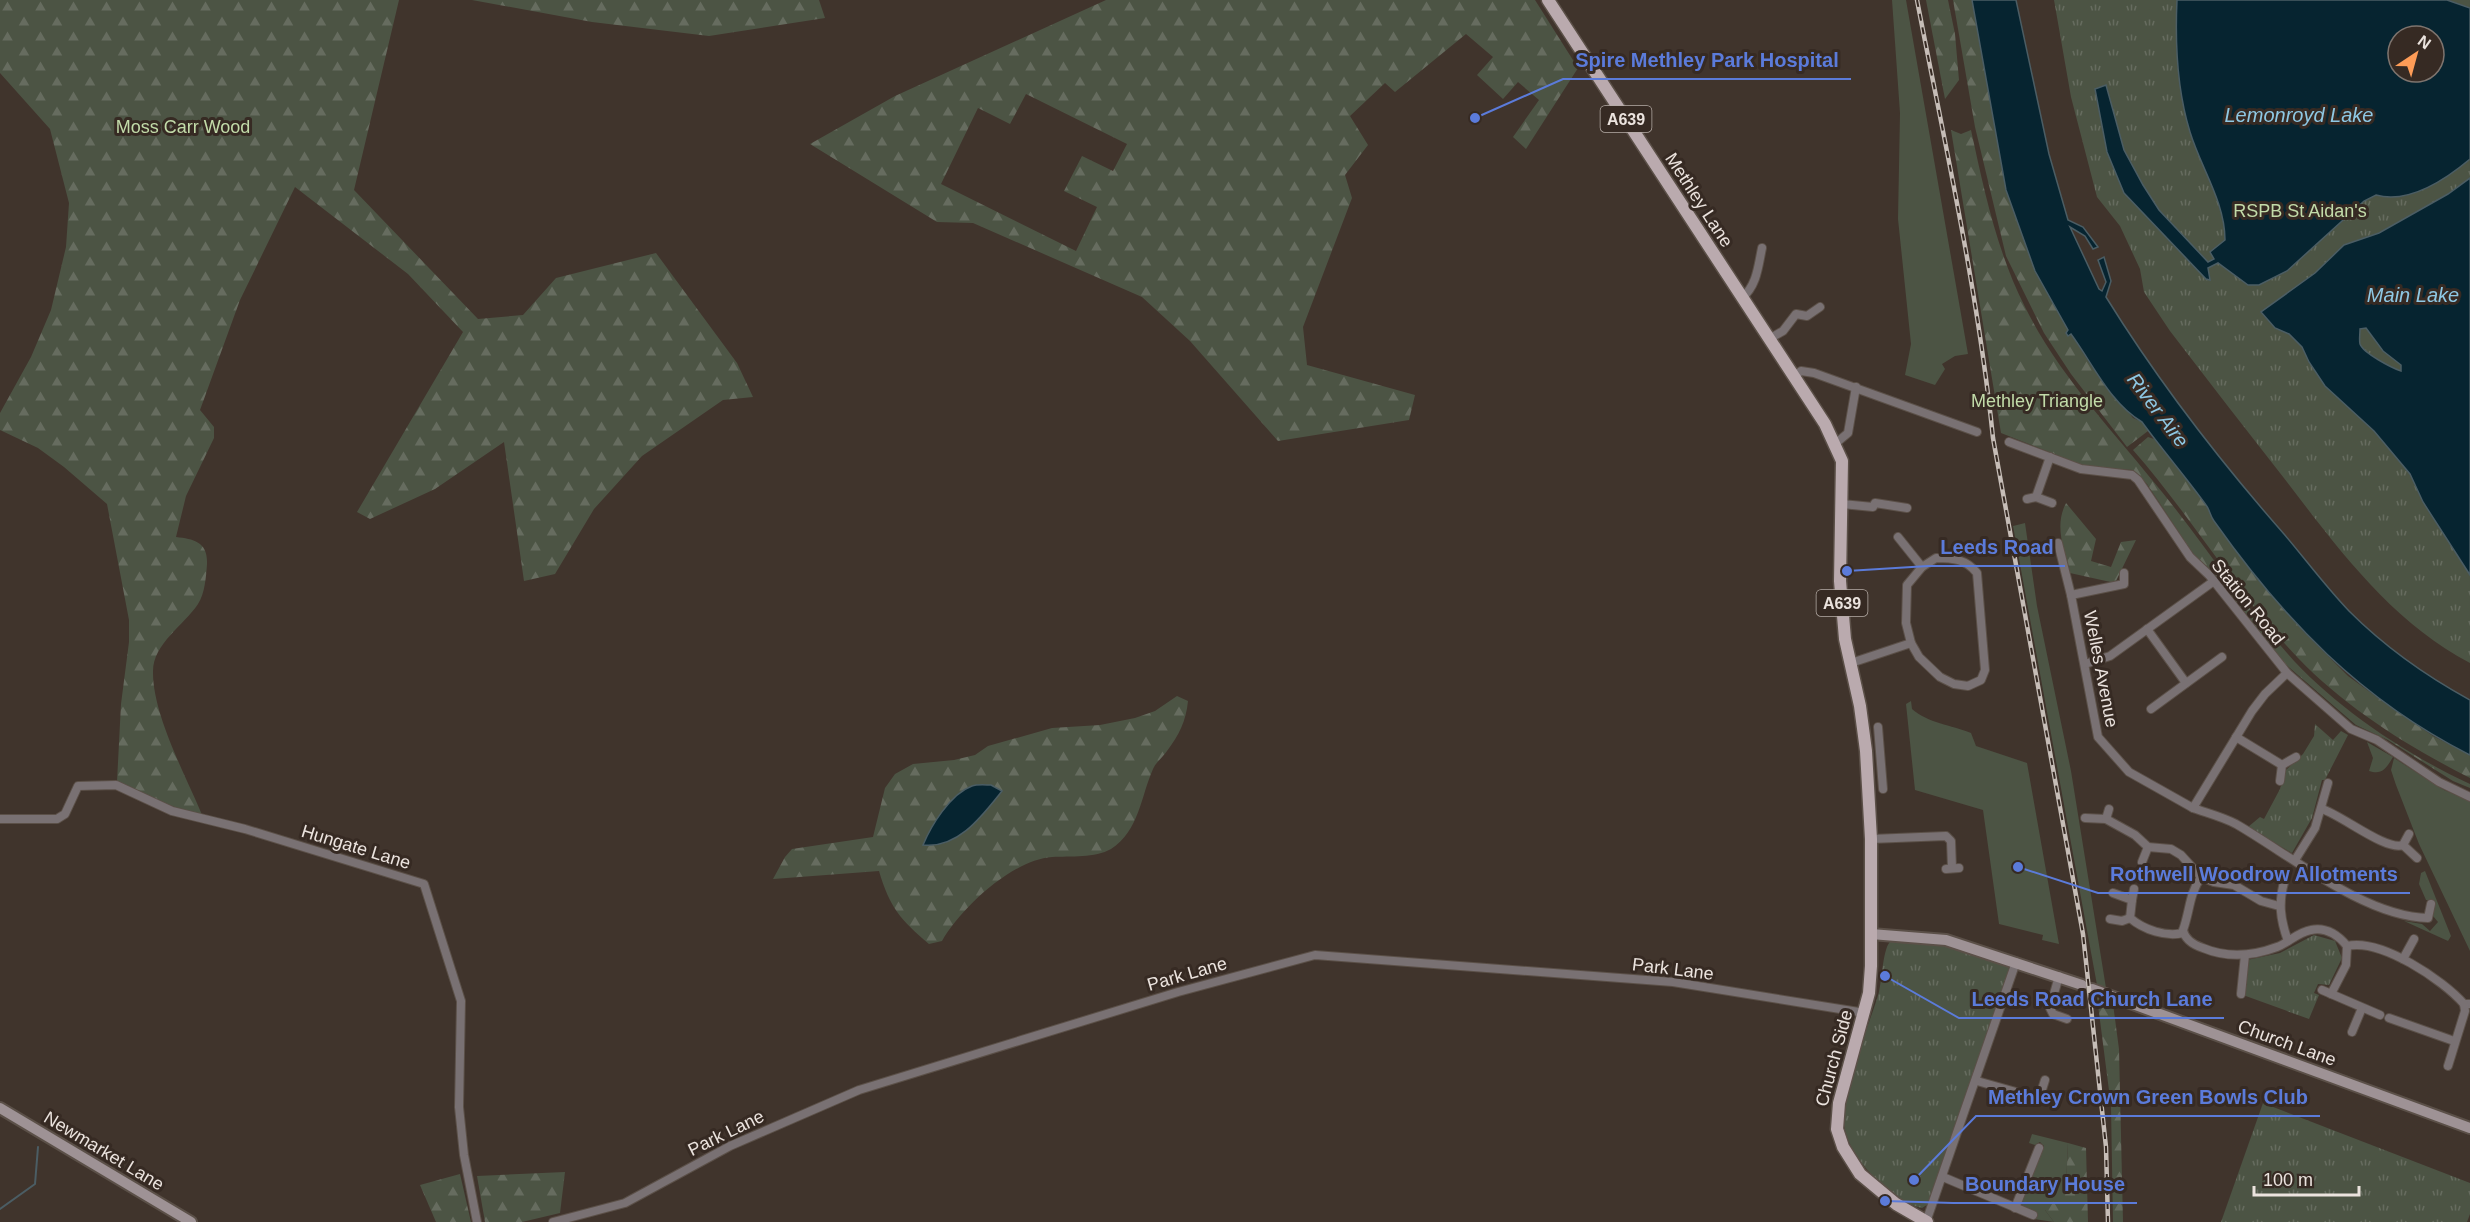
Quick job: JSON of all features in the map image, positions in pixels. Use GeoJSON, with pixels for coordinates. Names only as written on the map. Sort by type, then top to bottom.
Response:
{"type":"FeatureCollection","features":[{"type":"Feature","properties":{"kind":"main road","name":"Methley Lane"},"geometry":{"type":"LineString","coordinates":[[1548,0],[1742,298]]}},
{"type":"Feature","properties":{"kind":"main road","name":"A639"},"geometry":{"type":"LineString","coordinates":[[1742,298],[1836,443],[1842,461],[1840,582],[1845,639],[1867,763],[1871,839],[1871,934]]}},
{"type":"Feature","properties":{"kind":"main road","name":"Church Side"},"geometry":{"type":"LineString","coordinates":[[1871,934],[1872,966],[1865,1013],[1839,1103],[1838,1135],[1860,1174],[1896,1204],[1926,1222]]}},
{"type":"Feature","properties":{"kind":"street"},"geometry":{"type":"LineString","coordinates":[[1742,298],[1750,291],[1756,277],[1761,248]]}},
{"type":"Feature","properties":{"kind":"street"},"geometry":{"type":"LineString","coordinates":[[1769,339],[1783,331],[1792,316],[1796,314],[1807,316],[1820,307]]}},
{"type":"Feature","properties":{"kind":"street"},"geometry":{"type":"LineString","coordinates":[[1794,376],[1801,371],[1814,373],[1977,432]]}},
{"type":"Feature","properties":{"kind":"street"},"geometry":{"type":"LineString","coordinates":[[1836,443],[1848,433],[1856,387]]}},
{"type":"Feature","properties":{"kind":"street","name":"Station Road"},"geometry":{"type":"LineString","coordinates":[[2009,442],[2080,469],[2132,475],[2138,480],[2190,557],[2214,581],[2287,673],[2351,729],[2377,740],[2439,782],[2470,797]]}},
{"type":"Feature","properties":{"kind":"street"},"geometry":{"type":"LineString","coordinates":[[2036,497],[2050,457]]}},
{"type":"Feature","properties":{"kind":"street"},"geometry":{"type":"LineString","coordinates":[[2027,499],[2036,497],[2052,503]]}},
{"type":"Feature","properties":{"kind":"street"},"geometry":{"type":"LineString","coordinates":[[1842,504],[1873,507],[1875,503],[1907,508]]}},
{"type":"Feature","properties":{"kind":"street"},"geometry":{"type":"LineString","coordinates":[[1898,537],[1922,567]]}},
{"type":"Feature","properties":{"kind":"street","name":"Welles Avenue"},"geometry":{"type":"LineString","coordinates":[[2058,543],[2071,595],[2098,737],[2106,749],[2129,772],[2193,808],[2233,823],[2348,892],[2390,911],[2428,918],[2431,904]]}},
{"type":"Feature","properties":{"kind":"street"},"geometry":{"type":"LineString","coordinates":[[1936,558],[1952,558],[1969,563],[1977,573],[1985,670],[1981,680],[1968,686],[1954,684],[1940,677],[1919,657],[1911,643],[1906,623],[1907,585],[1922,567],[1936,558]]}},
{"type":"Feature","properties":{"kind":"street"},"geometry":{"type":"LineString","coordinates":[[2071,595],[2124,584],[2124,573]]}},
{"type":"Feature","properties":{"kind":"street"},"geometry":{"type":"LineString","coordinates":[[2085,664],[2110,656],[2214,581]]}},
{"type":"Feature","properties":{"kind":"street"},"geometry":{"type":"LineString","coordinates":[[2147,629],[2186,683]]}},
{"type":"Feature","properties":{"kind":"street"},"geometry":{"type":"LineString","coordinates":[[1851,663],[1911,643]]}},
{"type":"Feature","properties":{"kind":"street"},"geometry":{"type":"LineString","coordinates":[[2151,709],[2223,657]]}},
{"type":"Feature","properties":{"kind":"street"},"geometry":{"type":"LineString","coordinates":[[2193,808],[2265,694],[2287,673]]}},
{"type":"Feature","properties":{"kind":"street"},"geometry":{"type":"LineString","coordinates":[[1878,727],[1883,789]]}},
{"type":"Feature","properties":{"kind":"street"},"geometry":{"type":"LineString","coordinates":[[2236,737],[2282,765]]}},
{"type":"Feature","properties":{"kind":"street"},"geometry":{"type":"LineString","coordinates":[[2282,765],[2296,757]]}},
{"type":"Feature","properties":{"kind":"street"},"geometry":{"type":"LineString","coordinates":[[1867,763],[1881,762]]}},
{"type":"Feature","properties":{"kind":"street"},"geometry":{"type":"LineString","coordinates":[[2280,781],[2282,765]]}},
{"type":"Feature","properties":{"kind":"street"},"geometry":{"type":"LineString","coordinates":[[2295,860],[2315,828],[2328,783]]}},
{"type":"Feature","properties":{"kind":"street","name":"Hungate Lane"},"geometry":{"type":"LineString","coordinates":[[0,819],[57,819],[65,814],[78,786],[116,786],[172,812],[245,829],[424,884],[461,1001],[459,1107],[464,1155],[477,1222]]}},
{"type":"Feature","properties":{"kind":"street"},"geometry":{"type":"LineString","coordinates":[[2106,819],[2109,809]]}},
{"type":"Feature","properties":{"kind":"street"},"geometry":{"type":"LineString","coordinates":[[2322,809],[2338,815],[2391,846],[2403,845],[2417,858]]}},
{"type":"Feature","properties":{"kind":"street"},"geometry":{"type":"LineString","coordinates":[[2085,818],[2106,819],[2136,835],[2148,847],[2171,849],[2181,855],[2201,877],[2234,885],[2262,901],[2279,906]]}},
{"type":"Feature","properties":{"kind":"street"},"geometry":{"type":"LineString","coordinates":[[2403,845],[2409,834]]}},
{"type":"Feature","properties":{"kind":"street"},"geometry":{"type":"LineString","coordinates":[[1871,839],[1946,836],[1951,841],[1952,868]]}},
{"type":"Feature","properties":{"kind":"street"},"geometry":{"type":"LineString","coordinates":[[2142,862],[2148,847]]}},
{"type":"Feature","properties":{"kind":"street"},"geometry":{"type":"LineString","coordinates":[[2183,933],[2190,915],[2191,892],[2201,877]]}},
{"type":"Feature","properties":{"kind":"street"},"geometry":{"type":"LineString","coordinates":[[2285,879],[2279,906],[2281,923],[2288,941]]}},
{"type":"Feature","properties":{"kind":"street"},"geometry":{"type":"LineString","coordinates":[[2130,918],[2134,889]]}},
{"type":"Feature","properties":{"kind":"street"},"geometry":{"type":"LineString","coordinates":[[2113,893],[2132,900]]}},
{"type":"Feature","properties":{"kind":"street"},"geometry":{"type":"LineString","coordinates":[[2110,919],[2122,921],[2130,918],[2170,936],[2183,933]]}},
{"type":"Feature","properties":{"kind":"street"},"geometry":{"type":"LineString","coordinates":[[2183,933],[2196,945],[2209,950],[2245,955],[2276,947],[2311,930],[2337,935],[2347,946],[2346,965],[2331,994]]}},
{"type":"Feature","properties":{"kind":"street","name":"Church Lane"},"geometry":{"type":"LineString","coordinates":[[1871,934],[1946,940],[2016,962],[2470,1128]]}},
{"type":"Feature","properties":{"kind":"street"},"geometry":{"type":"LineString","coordinates":[[2403,959],[2414,939]]}},
{"type":"Feature","properties":{"kind":"street"},"geometry":{"type":"LineString","coordinates":[[2347,946],[2365,945],[2403,959],[2467,1004],[2448,1066]]}},
{"type":"Feature","properties":{"kind":"street","name":"Park Lane"},"geometry":{"type":"LineString","coordinates":[[553,1222],[626,1203],[730,1146],[859,1090],[1155,998],[1315,955],[1673,982],[1865,1013]]}},
{"type":"Feature","properties":{"kind":"street"},"geometry":{"type":"LineString","coordinates":[[2241,994],[2245,955]]}},
{"type":"Feature","properties":{"kind":"street"},"geometry":{"type":"LineString","coordinates":[[1926,1222],[1977,1081],[2016,962]]}},
{"type":"Feature","properties":{"kind":"street"},"geometry":{"type":"LineString","coordinates":[[2059,976],[2050,1008],[2053,1014],[2067,1019]]}},
{"type":"Feature","properties":{"kind":"street"},"geometry":{"type":"LineString","coordinates":[[2322,990],[2380,1015]]}},
{"type":"Feature","properties":{"kind":"street"},"geometry":{"type":"LineString","coordinates":[[2352,1032],[2362,1008]]}},
{"type":"Feature","properties":{"kind":"street"},"geometry":{"type":"LineString","coordinates":[[2398,1021],[2402,1011]]}},
{"type":"Feature","properties":{"kind":"street"},"geometry":{"type":"LineString","coordinates":[[2389,1018],[2454,1041]]}},
{"type":"Feature","properties":{"kind":"street"},"geometry":{"type":"LineString","coordinates":[[2039,1099],[2045,1080]]}},
{"type":"Feature","properties":{"kind":"street"},"geometry":{"type":"LineString","coordinates":[[1977,1081],[2051,1102]]}},
{"type":"Feature","properties":{"kind":"street","name":"Newmarket Lane"},"geometry":{"type":"LineString","coordinates":[[0,1108],[191,1222]]}},
{"type":"Feature","properties":{"kind":"street"},"geometry":{"type":"LineString","coordinates":[[2015,1208],[2039,1148]]}},
{"type":"Feature","properties":{"kind":"street"},"geometry":{"type":"LineString","coordinates":[[1943,1178],[2033,1215]]}},
{"type":"Feature","properties":{"kind":"green space","name":"Moss Carr Wood"},"geometry":{"type":"Polygon","coordinates":[[[0,0],[399,0],[354,190],[478,319],[523,315],[556,278],[656,253],[737,363],[753,397],[723,400],[642,456],[594,509],[555,574],[524,581],[504,442],[435,489],[370,519],[357,512],[463,332],[408,274],[295,187],[240,300],[200,410],[214,427],[214,438],[186,496],[176,537],[189,539],[202,546],[207,557],[205,585],[198,604],[170,635],[154,661],[154,688],[158,706],[179,764],[203,817],[117,782],[129,620],[107,504],[38,448],[0,430],[0,413],[31,357],[51,310],[66,247],[69,203],[50,129],[0,73],[0,0]]]}},
{"type":"Feature","properties":{"kind":"green space"},"geometry":{"type":"Polygon","coordinates":[[[472,0],[819,0],[825,18],[709,36],[592,22],[472,0]]]}},
{"type":"Feature","properties":{"kind":"green space"},"geometry":{"type":"Polygon","coordinates":[[[1106,0],[1535,0],[1578,68],[1526,149],[1513,137],[1539,100],[1518,82],[1503,99],[1477,75],[1493,57],[1466,34],[1395,92],[1385,83],[1350,116],[1368,145],[1345,175],[1352,198],[1303,327],[1307,365],[1415,395],[1409,420],[1278,441],[1190,341],[1142,297],[973,223],[937,222],[810,144],[895,96],[1106,0]],[[1026,94],[1010,124],[978,108],[941,184],[1076,251],[1097,207],[1064,191],[1082,156],[1113,171],[1127,144],[1026,94]]]}},
{"type":"Feature","properties":{"kind":"green space"},"geometry":{"type":"Polygon","coordinates":[[[1892,0],[1906,0],[1968,354],[1955,356],[1942,364],[1945,369],[1935,385],[1905,375],[1911,344],[1898,219],[1900,113],[1892,0]]]}},
{"type":"Feature","properties":{"kind":"green space"},"geometry":{"type":"Polygon","coordinates":[[[1926,0],[1948,0],[1955,34],[1959,80],[1945,99],[1926,0]]]}},
{"type":"Feature","properties":{"kind":"green space"},"geometry":{"type":"Polygon","coordinates":[[[1953,0],[1972,0],[2006,190],[2035,271],[2069,330],[2066,333],[2068,336],[2071,334],[2092,367],[2133,418],[2142,422],[2148,431],[2127,447],[2071,374],[2044,333],[2006,256],[1975,127],[1953,0]]]}},
{"type":"Feature","properties":{"kind":"green space","name":"RSPB St Aidan's"},"geometry":{"type":"Polygon","coordinates":[[[2054,0],[2470,0],[2470,663],[2416,627],[2369,583],[2347,558],[2170,331],[2144,292],[2140,269],[2120,226],[2097,197],[2071,97],[2054,0]]]}},
{"type":"Feature","properties":{"kind":"green space","name":"Methley Triangle"},"geometry":{"type":"Polygon","coordinates":[[[1951,130],[1961,134],[1971,130],[1986,198],[2007,265],[2025,307],[2054,357],[2178,512],[2255,614],[2305,673],[2326,692],[2397,744],[2470,784],[2470,788],[2453,781],[2388,740],[2356,725],[2284,663],[2213,572],[2194,555],[2147,484],[2133,470],[2087,467],[2001,433],[1951,130]]]}},
{"type":"Feature","properties":{"kind":"green space"},"geometry":{"type":"Polygon","coordinates":[[[2148,437],[2154,439],[2205,503],[2216,524],[2303,631],[2348,676],[2433,736],[2470,755],[2470,778],[2401,740],[2357,710],[2298,658],[2255,608],[2175,501],[2133,450],[2148,437]]]}},
{"type":"Feature","properties":{"kind":"green space"},"geometry":{"type":"Polygon","coordinates":[[[2066,503],[2096,539],[2091,561],[2111,567],[2121,542],[2136,540],[2115,583],[2070,573],[2060,529],[2062,512],[2066,503]]]}},
{"type":"Feature","properties":{"kind":"green space"},"geometry":{"type":"Polygon","coordinates":[[[2025,523],[2037,606],[2071,771],[2106,988],[2097,985],[2013,526],[2025,523]]]}},
{"type":"Feature","properties":{"kind":"green space"},"geometry":{"type":"Polygon","coordinates":[[[1177,696],[1188,701],[1184,721],[1175,739],[1154,766],[1138,812],[1128,833],[1120,842],[1111,849],[1098,854],[1052,857],[1021,867],[1005,876],[975,901],[942,941],[929,944],[903,920],[887,894],[879,871],[773,879],[792,849],[873,837],[885,788],[895,774],[913,764],[954,760],[975,755],[988,746],[1052,728],[1100,725],[1135,718],[1155,711],[1177,696]]]}},
{"type":"Feature","properties":{"kind":"green space"},"geometry":{"type":"Polygon","coordinates":[[[1911,701],[1912,709],[1925,718],[1971,733],[1976,746],[2027,763],[2059,944],[2042,940],[2043,935],[1999,924],[1983,810],[1915,790],[1906,704],[1911,701]]]}},
{"type":"Feature","properties":{"kind":"green space"},"geometry":{"type":"Polygon","coordinates":[[[2315,724],[2333,740],[2341,731],[2348,735],[2325,780],[2322,780],[2312,818],[2292,853],[2248,827],[2260,817],[2264,819],[2280,789],[2286,770],[2303,754],[2314,736],[2315,724]]]}},
{"type":"Feature","properties":{"kind":"green space"},"geometry":{"type":"Polygon","coordinates":[[[2367,742],[2393,757],[2386,768],[2380,771],[2369,771],[2373,758],[2367,742]]]}},
{"type":"Feature","properties":{"kind":"green space"},"geometry":{"type":"Polygon","coordinates":[[[2394,758],[2444,790],[2470,801],[2470,951],[2419,844],[2391,770],[2394,758]]]}},
{"type":"Feature","properties":{"kind":"green space"},"geometry":{"type":"Polygon","coordinates":[[[2425,871],[2451,936],[2448,941],[2404,921],[2422,924],[2430,931],[2438,922],[2433,916],[2435,902],[2426,900],[2419,884],[2421,873],[2425,871]]]}},
{"type":"Feature","properties":{"kind":"green space"},"geometry":{"type":"Polygon","coordinates":[[[2314,935],[2335,941],[2342,958],[2329,985],[2318,984],[2314,993],[2319,995],[2309,1019],[2243,995],[2248,972],[2247,960],[2280,953],[2314,935]]]}},
{"type":"Feature","properties":{"kind":"green space"},"geometry":{"type":"Polygon","coordinates":[[[1891,941],[1942,945],[2007,966],[2010,970],[1930,1203],[1922,1208],[1897,1197],[1870,1173],[1851,1147],[1844,1125],[1846,1095],[1879,992],[1884,956],[1891,941]]]}},
{"type":"Feature","properties":{"kind":"green space"},"geometry":{"type":"Polygon","coordinates":[[[2097,997],[2113,1004],[2119,1049],[2123,1222],[2113,1222],[2111,1106],[2097,997]]]}},
{"type":"Feature","properties":{"kind":"green space"},"geometry":{"type":"Polygon","coordinates":[[[2263,1103],[2470,1183],[2470,1214],[2467,1222],[2221,1222],[2263,1103]]]}},
{"type":"Feature","properties":{"kind":"green space"},"geometry":{"type":"Polygon","coordinates":[[[2032,1134],[2068,1143],[2066,1187],[2055,1195],[2045,1210],[2054,1222],[2034,1219],[2036,1213],[2021,1205],[2044,1146],[2040,1142],[2035,1145],[2029,1143],[2032,1134]]]}},
{"type":"Feature","properties":{"kind":"green space"},"geometry":{"type":"Polygon","coordinates":[[[2068,1143],[2086,1148],[2088,1222],[2054,1222],[2045,1210],[2045,1200],[2066,1187],[2068,1143]]]}},
{"type":"Feature","properties":{"kind":"green space"},"geometry":{"type":"Polygon","coordinates":[[[565,1172],[560,1213],[522,1222],[485,1222],[477,1176],[565,1172]]]}},
{"type":"Feature","properties":{"kind":"green space"},"geometry":{"type":"Polygon","coordinates":[[[460,1174],[471,1222],[436,1222],[420,1185],[460,1174]]]}},
{"type":"Feature","properties":{"kind":"water","name":"River Aire"},"geometry":{"type":"Polygon","coordinates":[[[1972,0],[2016,0],[2049,154],[2068,220],[2083,227],[2098,247],[2093,249],[2085,236],[2070,227],[2099,289],[2102,291],[2106,282],[2098,260],[2104,257],[2111,281],[2106,297],[2168,389],[2236,478],[2332,592],[2362,624],[2406,660],[2470,700],[2470,755],[2394,709],[2360,683],[2297,624],[2241,557],[2213,519],[2206,505],[2142,422],[2111,394],[2071,334],[2068,336],[2066,333],[2068,330],[2035,271],[2006,190],[1972,0]]]}},
{"type":"Feature","properties":{"kind":"water","name":"Lemonroyd Lake"},"geometry":{"type":"Polygon","coordinates":[[[2177,0],[2447,0],[2470,8],[2470,159],[2438,182],[2414,193],[2388,197],[2376,195],[2364,201],[2287,271],[2259,285],[2248,285],[2218,263],[2208,268],[2210,280],[2206,279],[2124,193],[2107,152],[2095,89],[2106,85],[2124,150],[2159,210],[2208,262],[2214,259],[2210,252],[2225,240],[2224,226],[2217,199],[2190,132],[2182,100],[2177,50],[2177,0]]]}},
{"type":"Feature","properties":{"kind":"water","name":"Main Lake"},"geometry":{"type":"Polygon","coordinates":[[[2470,178],[2470,575],[2423,502],[2410,474],[2374,431],[2325,386],[2302,347],[2289,334],[2275,328],[2261,312],[2315,273],[2344,245],[2379,233],[2448,194],[2470,178]],[[2366,328],[2360,329],[2362,348],[2378,360],[2401,371],[2401,365],[2383,351],[2366,328]]]}},
{"type":"Feature","properties":{"kind":"water"},"geometry":{"type":"Polygon","coordinates":[[[991,785],[1002,791],[968,829],[947,842],[923,845],[936,820],[956,796],[972,786],[991,785]]]}},
{"type":"Feature","properties":{"kind":"waterway"},"geometry":{"type":"LineString","coordinates":[[0,1209],[35,1184],[38,1147]]}},
{"type":"Feature","properties":{"kind":"railway"},"geometry":{"type":"LineString","coordinates":[[1917,0],[1970,273],[1993,438],[2083,934],[2106,1147],[2108,1222]]}},
{"type":"Feature","properties":{"kind":"place","name":"Spire Methley Park Hospital"},"geometry":{"type":"Point","coordinates":[1475,118]}},
{"type":"Feature","properties":{"kind":"place","name":"Leeds Road"},"geometry":{"type":"Point","coordinates":[1847,571]}},
{"type":"Feature","properties":{"kind":"place","name":"Rothwell Woodrow Allotments"},"geometry":{"type":"Point","coordinates":[2018,867]}},
{"type":"Feature","properties":{"kind":"place","name":"Leeds Road Church Lane"},"geometry":{"type":"Point","coordinates":[1885,976]}},
{"type":"Feature","properties":{"kind":"place","name":"Methley Crown Green Bowls Club"},"geometry":{"type":"Point","coordinates":[1914,1180]}},
{"type":"Feature","properties":{"kind":"place","name":"Boundary House"},"geometry":{"type":"Point","coordinates":[1885,1201]}}]}
